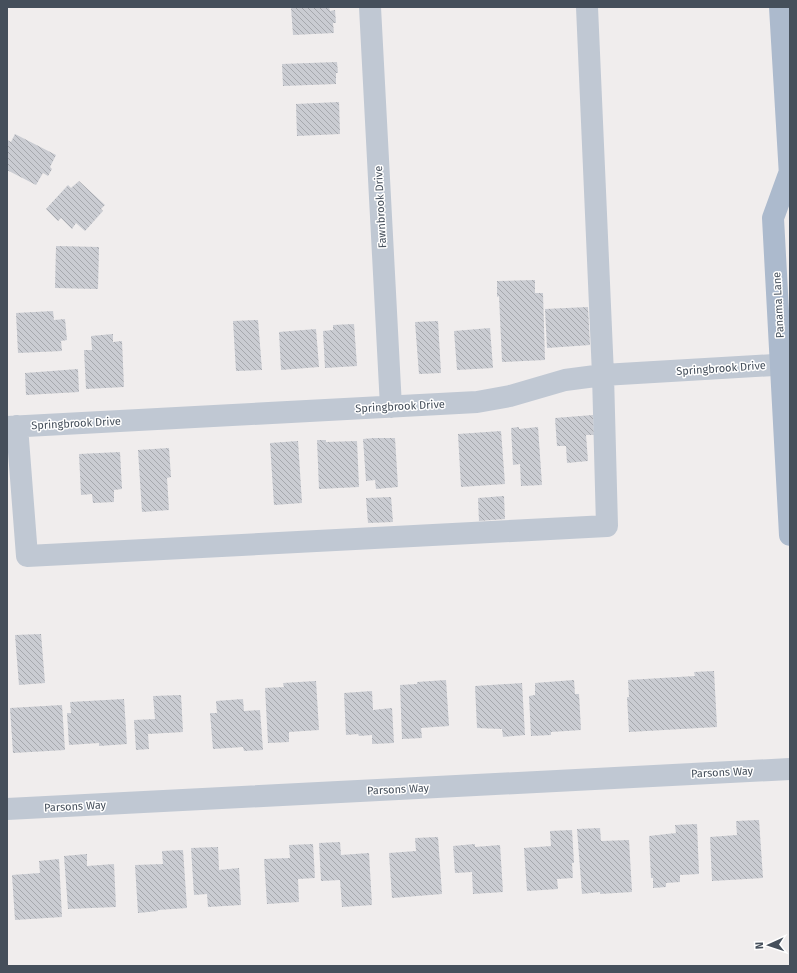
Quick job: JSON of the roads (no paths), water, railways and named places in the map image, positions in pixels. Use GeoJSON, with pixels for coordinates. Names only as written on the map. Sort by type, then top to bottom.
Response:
{"type":"FeatureCollection","features":[{"type":"Feature","properties":{"kind":"main road","name":"Panama Lane"},"geometry":{"type":"LineString","coordinates":[[780,7],[790,174],[773,218],[785,364],[790,535]]}},
{"type":"Feature","properties":{"kind":"street","name":"Fawnbrook Drive"},"geometry":{"type":"LineString","coordinates":[[370,7],[391,407]]}},
{"type":"Feature","properties":{"kind":"street"},"geometry":{"type":"LineString","coordinates":[[12,427],[27,556],[608,526],[587,7]]}},
{"type":"Feature","properties":{"kind":"street","name":"Springbrook Drive"},"geometry":{"type":"LineString","coordinates":[[12,427],[477,402],[510,396],[565,380],[603,375],[785,364]]}},
{"type":"Feature","properties":{"kind":"street","name":"Parsons Way"},"geometry":{"type":"LineString","coordinates":[[7,809],[790,769]]}}]}
